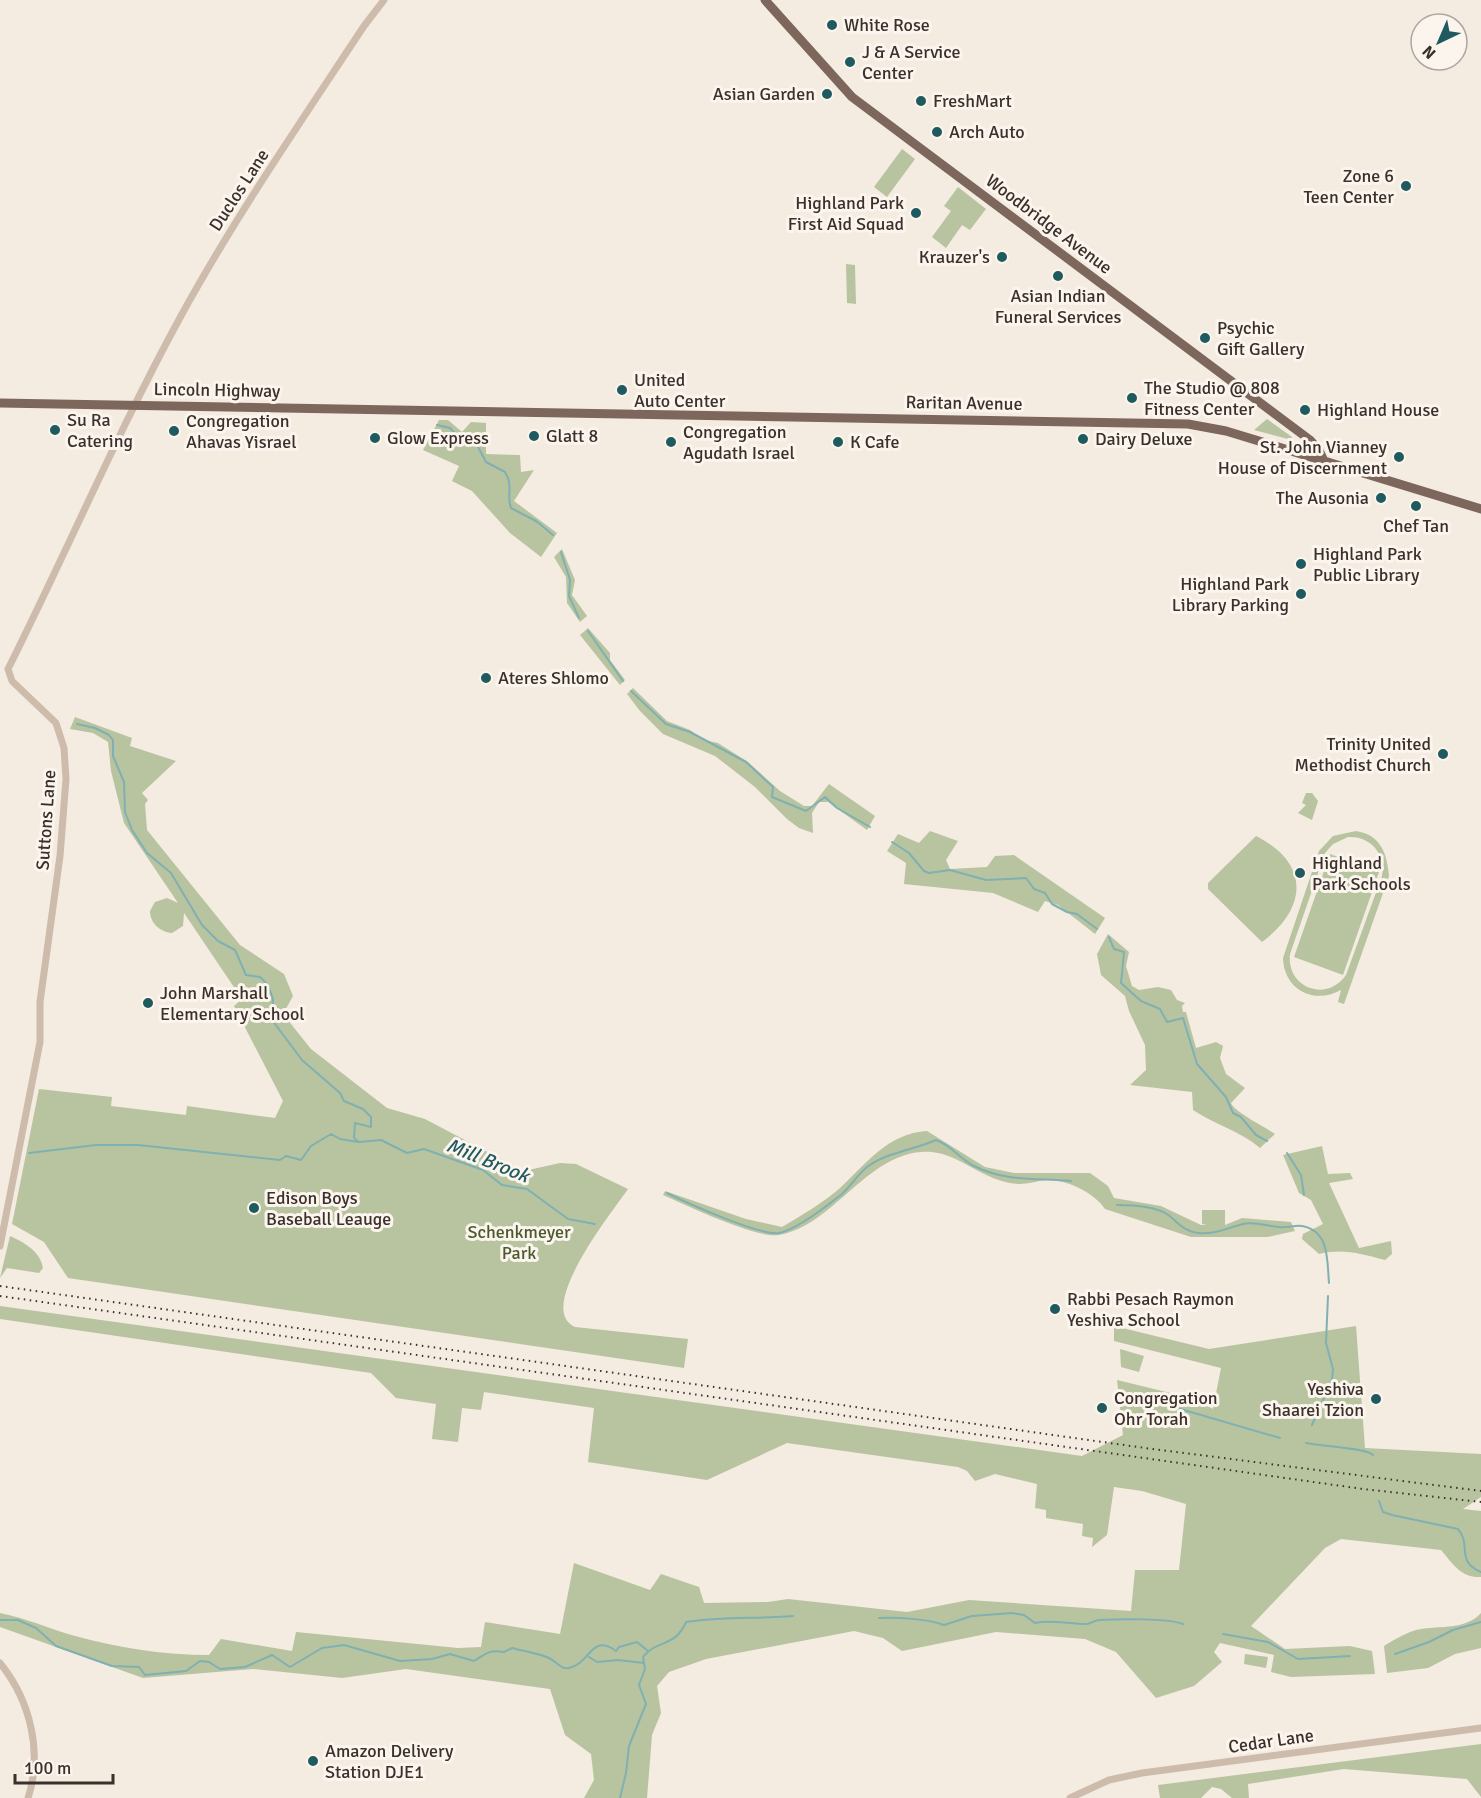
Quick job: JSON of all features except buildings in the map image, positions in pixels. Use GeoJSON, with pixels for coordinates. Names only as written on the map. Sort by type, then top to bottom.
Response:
{"type":"FeatureCollection","features":[{"type":"Feature","properties":{"kind":"main road","name":"Woodbridge Avenue"},"geometry":{"type":"LineString","coordinates":[[765,0],[852,97],[1308,438],[1319,450],[1324,461]]}},
{"type":"Feature","properties":{"kind":"main road","name":"Lincoln Highway"},"geometry":{"type":"LineString","coordinates":[[0,403],[434,411]]}},
{"type":"Feature","properties":{"kind":"main road","name":"Raritan Avenue"},"geometry":{"type":"LineString","coordinates":[[434,411],[1182,423],[1208,426],[1481,509]]}},
{"type":"Feature","properties":{"kind":"street","name":"Duclos Lane"},"geometry":{"type":"LineString","coordinates":[[135,405],[182,315],[229,234],[353,43],[384,0]]}},
{"type":"Feature","properties":{"kind":"street","name":"Suttons Lane"},"geometry":{"type":"LineString","coordinates":[[0,1246],[38,1054],[42,983],[62,835],[65,760],[56,723],[12,681],[8,669],[135,405]]}},
{"type":"Feature","properties":{"kind":"street"},"geometry":{"type":"LineString","coordinates":[[0,1663],[20,1693],[32,1732],[34,1765],[28,1798]]}},
{"type":"Feature","properties":{"kind":"street","name":"Cedar Lane"},"geometry":{"type":"LineString","coordinates":[[1070,1798],[1108,1780],[1142,1773],[1481,1728]]}},
{"type":"Feature","properties":{"kind":"green space"},"geometry":{"type":"Polygon","coordinates":[[[902,149],[915,159],[887,197],[874,187],[902,149]]]}},
{"type":"Feature","properties":{"kind":"green space"},"geometry":{"type":"Polygon","coordinates":[[[958,187],[986,209],[970,230],[962,225],[946,248],[932,237],[951,211],[944,206],[958,187]]]}},
{"type":"Feature","properties":{"kind":"green space"},"geometry":{"type":"Polygon","coordinates":[[[846,264],[855,265],[856,304],[847,303],[846,264]]]}},
{"type":"Feature","properties":{"kind":"green space"},"geometry":{"type":"Polygon","coordinates":[[[1267,419],[1292,437],[1292,440],[1254,430],[1267,419]]]}},
{"type":"Feature","properties":{"kind":"green space"},"geometry":{"type":"Polygon","coordinates":[[[439,420],[448,420],[462,432],[471,422],[486,423],[486,454],[520,455],[521,472],[534,470],[514,501],[557,533],[541,557],[510,533],[472,491],[452,481],[459,466],[423,450],[439,420]]]}},
{"type":"Feature","properties":{"kind":"green space"},"geometry":{"type":"Polygon","coordinates":[[[562,549],[575,580],[572,595],[587,616],[580,622],[567,603],[566,577],[554,557],[562,549]]]}},
{"type":"Feature","properties":{"kind":"green space"},"geometry":{"type":"Polygon","coordinates":[[[588,628],[610,653],[610,660],[625,680],[620,685],[580,635],[588,628]]]}},
{"type":"Feature","properties":{"kind":"green space"},"geometry":{"type":"Polygon","coordinates":[[[633,688],[667,721],[690,730],[704,740],[718,743],[748,762],[780,791],[804,806],[812,806],[829,784],[875,816],[867,830],[828,802],[819,802],[812,813],[813,833],[799,828],[755,787],[715,756],[663,734],[627,694],[633,688]]]}},
{"type":"Feature","properties":{"kind":"green space","name":"Schenkmeyer Park"},"geometry":{"type":"Polygon","coordinates":[[[75,717],[132,738],[130,746],[176,761],[142,793],[148,800],[145,804],[147,830],[240,945],[284,974],[293,996],[283,1014],[311,1049],[387,1108],[425,1119],[524,1171],[560,1163],[576,1164],[628,1189],[594,1238],[570,1281],[564,1301],[565,1317],[575,1327],[688,1339],[684,1368],[68,1278],[44,1242],[12,1224],[39,1089],[112,1097],[111,1106],[186,1115],[187,1106],[275,1118],[283,1101],[234,1006],[242,999],[184,913],[183,926],[172,933],[160,929],[154,923],[150,911],[155,902],[167,898],[178,903],[124,823],[111,771],[108,742],[93,733],[70,729],[75,717]]]}},
{"type":"Feature","properties":{"kind":"green space"},"geometry":{"type":"Polygon","coordinates":[[[1306,793],[1312,793],[1318,801],[1312,820],[1298,813],[1306,805],[1302,803],[1306,793]]]}},
{"type":"Feature","properties":{"kind":"green space"},"geometry":{"type":"Polygon","coordinates":[[[930,831],[958,841],[946,860],[950,869],[987,867],[995,856],[1014,855],[1105,918],[1095,934],[1058,905],[1045,901],[1038,912],[993,893],[904,884],[906,863],[887,851],[898,834],[919,843],[930,831]]]}},
{"type":"Feature","properties":{"kind":"green space"},"geometry":{"type":"Polygon","coordinates":[[[1356,831],[1372,837],[1382,847],[1389,876],[1344,1004],[1338,1002],[1341,990],[1321,996],[1302,992],[1289,979],[1283,958],[1319,851],[1333,836],[1356,831]],[[1348,837],[1333,844],[1325,853],[1290,954],[1290,966],[1294,976],[1309,988],[1319,990],[1329,988],[1338,984],[1346,975],[1382,876],[1383,868],[1379,853],[1369,843],[1356,837],[1348,837]]]}},
{"type":"Feature","properties":{"kind":"green space"},"geometry":{"type":"Polygon","coordinates":[[[1256,836],[1274,847],[1286,859],[1294,872],[1296,886],[1295,901],[1288,915],[1262,942],[1208,889],[1208,883],[1256,836]]]}},
{"type":"Feature","properties":{"kind":"green space"},"geometry":{"type":"Polygon","coordinates":[[[1330,854],[1379,872],[1343,975],[1294,957],[1330,854]]]}},
{"type":"Feature","properties":{"kind":"green space"},"geometry":{"type":"Polygon","coordinates":[[[1108,934],[1129,952],[1126,966],[1132,986],[1139,990],[1158,987],[1171,990],[1177,1000],[1185,1003],[1182,1006],[1183,1012],[1186,1012],[1196,1048],[1216,1042],[1223,1046],[1220,1058],[1226,1074],[1245,1088],[1231,1103],[1243,1114],[1275,1134],[1260,1148],[1193,1110],[1192,1092],[1130,1085],[1146,1070],[1145,1045],[1129,1011],[1125,996],[1101,975],[1097,954],[1108,934]]]}},
{"type":"Feature","properties":{"kind":"green space"},"geometry":{"type":"Polygon","coordinates":[[[927,1131],[985,1167],[1014,1173],[1090,1173],[1108,1186],[1114,1198],[1161,1206],[1201,1225],[1207,1225],[1202,1224],[1202,1210],[1225,1210],[1225,1225],[1242,1218],[1291,1222],[1295,1231],[1268,1237],[1191,1237],[1105,1209],[1087,1193],[1062,1182],[1046,1180],[1019,1184],[1006,1182],[983,1174],[942,1154],[931,1152],[909,1154],[889,1162],[870,1174],[818,1218],[799,1229],[779,1235],[769,1235],[739,1227],[663,1195],[665,1191],[746,1219],[782,1227],[812,1209],[840,1188],[889,1144],[901,1137],[927,1131]]]}},
{"type":"Feature","properties":{"kind":"green space"},"geometry":{"type":"Polygon","coordinates":[[[1322,1146],[1328,1174],[1350,1173],[1353,1179],[1329,1183],[1359,1248],[1391,1241],[1392,1254],[1385,1260],[1344,1252],[1319,1254],[1302,1239],[1303,1234],[1323,1224],[1311,1200],[1299,1193],[1283,1155],[1322,1146]]]}},
{"type":"Feature","properties":{"kind":"green space"},"geometry":{"type":"Polygon","coordinates":[[[10,1236],[26,1245],[39,1257],[43,1268],[39,1273],[7,1268],[0,1278],[10,1236]]]}},
{"type":"Feature","properties":{"kind":"green space"},"geometry":{"type":"Polygon","coordinates":[[[0,1306],[1082,1456],[1123,1435],[1117,1380],[1195,1399],[1213,1409],[1221,1368],[1114,1341],[1114,1326],[1209,1349],[1356,1326],[1365,1448],[1481,1454],[1481,1497],[1463,1509],[1481,1511],[1481,1577],[1463,1573],[1441,1550],[1341,1539],[1325,1548],[1251,1626],[1285,1649],[1350,1646],[1372,1651],[1375,1674],[1291,1677],[1271,1672],[1274,1655],[1220,1643],[1214,1652],[1222,1662],[1194,1686],[1156,1698],[1116,1652],[1085,1639],[996,1632],[902,1651],[883,1638],[854,1631],[706,1659],[669,1672],[657,1686],[661,1713],[652,1735],[647,1798],[584,1798],[594,1780],[591,1754],[565,1735],[550,1689],[406,1669],[342,1678],[253,1669],[143,1678],[0,1627],[0,1613],[92,1640],[175,1654],[209,1655],[221,1639],[292,1651],[296,1632],[458,1648],[481,1647],[485,1622],[560,1634],[574,1563],[650,1590],[661,1574],[699,1587],[704,1603],[768,1602],[788,1599],[907,1612],[969,1600],[1131,1611],[1135,1570],[1179,1570],[1186,1504],[1142,1491],[1114,1487],[1107,1535],[1092,1547],[1093,1538],[1082,1536],[1083,1524],[1046,1518],[1046,1510],[1035,1508],[1037,1484],[995,1474],[975,1481],[967,1471],[958,1467],[787,1443],[707,1480],[588,1462],[594,1408],[484,1392],[481,1410],[462,1408],[458,1442],[432,1439],[436,1404],[396,1398],[371,1373],[0,1319],[0,1306]]]}},
{"type":"Feature","properties":{"kind":"green space"},"geometry":{"type":"Polygon","coordinates":[[[1120,1349],[1144,1356],[1139,1372],[1121,1367],[1120,1349]]]}},
{"type":"Feature","properties":{"kind":"green space"},"geometry":{"type":"Polygon","coordinates":[[[1481,1613],[1481,1648],[1455,1654],[1428,1668],[1387,1673],[1384,1646],[1413,1631],[1466,1623],[1481,1613]]]}},
{"type":"Feature","properties":{"kind":"green space"},"geometry":{"type":"Polygon","coordinates":[[[1245,1654],[1268,1657],[1266,1668],[1244,1664],[1245,1654]]]}},
{"type":"Feature","properties":{"kind":"green space"},"geometry":{"type":"Polygon","coordinates":[[[1481,1744],[1481,1797],[1467,1779],[1344,1769],[1248,1784],[1249,1798],[1232,1798],[1221,1789],[1212,1787],[1201,1798],[1160,1798],[1158,1785],[1481,1744]]]}},
{"type":"Feature","properties":{"kind":"waterway"},"geometry":{"type":"LineString","coordinates":[[437,425],[450,428],[464,443],[477,445],[486,462],[505,472],[508,477],[511,508],[536,521],[553,535]]}},
{"type":"Feature","properties":{"kind":"waterway"},"geometry":{"type":"LineString","coordinates":[[561,552],[570,580],[569,596],[579,618]]}},
{"type":"Feature","properties":{"kind":"waterway"},"geometry":{"type":"LineString","coordinates":[[588,631],[623,681]]}},
{"type":"Feature","properties":{"kind":"waterway"},"geometry":{"type":"LineString","coordinates":[[631,691],[666,724],[690,732],[746,762],[773,787],[772,797],[806,811],[825,797],[837,808],[870,827]]}},
{"type":"Feature","properties":{"kind":"waterway","name":"Mill Brook"},"geometry":{"type":"LineString","coordinates":[[77,724],[95,728],[109,735],[113,740],[113,756],[124,782],[125,812],[132,830],[147,853],[171,873],[202,925],[218,941],[235,950],[246,975],[260,977],[268,985],[273,999],[272,1020],[302,1060],[340,1093],[344,1101],[363,1109],[371,1117],[371,1127],[355,1123],[354,1138],[359,1142],[381,1140],[407,1153],[424,1149],[483,1170],[502,1185],[527,1189],[568,1219],[595,1224]]}},
{"type":"Feature","properties":{"kind":"waterway"},"geometry":{"type":"LineString","coordinates":[[892,842],[909,853],[924,871],[929,873],[950,870],[986,880],[1026,878],[1034,889],[1045,893],[1052,904],[1067,912],[1077,914],[1097,929]]}},
{"type":"Feature","properties":{"kind":"waterway"},"geometry":{"type":"LineString","coordinates":[[1109,937],[1114,949],[1124,952],[1121,983],[1141,1001],[1160,1009],[1167,1022],[1183,1018],[1197,1064],[1226,1097],[1233,1113],[1241,1117],[1256,1135],[1267,1141]]}},
{"type":"Feature","properties":{"kind":"waterway"},"geometry":{"type":"LineString","coordinates":[[29,1153],[96,1145],[138,1145],[280,1160],[286,1156],[301,1160],[311,1146],[331,1134],[340,1139],[358,1142]]}},
{"type":"Feature","properties":{"kind":"waterway","name":"Mill Brook"},"geometry":{"type":"LineString","coordinates":[[667,1193],[740,1224],[770,1233],[779,1233],[795,1227],[820,1211],[842,1194],[864,1170],[875,1162],[936,1140],[974,1166],[998,1175],[1071,1181]]}},
{"type":"Feature","properties":{"kind":"waterway"},"geometry":{"type":"LineString","coordinates":[[1287,1153],[1301,1175],[1304,1195]]}},
{"type":"Feature","properties":{"kind":"waterway","name":"Mill Brook"},"geometry":{"type":"LineString","coordinates":[[1117,1205],[1156,1209],[1167,1214],[1184,1228],[1198,1233],[1215,1232],[1251,1223],[1282,1227],[1302,1226],[1311,1229],[1318,1234],[1325,1248],[1329,1283]]}},
{"type":"Feature","properties":{"kind":"waterway","name":"Mill Brook"},"geometry":{"type":"LineString","coordinates":[[1312,1425],[1332,1380],[1333,1369],[1326,1343],[1328,1296]]}},
{"type":"Feature","properties":{"kind":"waterway"},"geometry":{"type":"LineString","coordinates":[[1136,1396],[1280,1438]]}},
{"type":"Feature","properties":{"kind":"waterway","name":"Mill Brook"},"geometry":{"type":"LineString","coordinates":[[1306,1443],[1353,1449],[1373,1455]]}},
{"type":"Feature","properties":{"kind":"waterway","name":"Mill Brook"},"geometry":{"type":"LineString","coordinates":[[1379,1501],[1383,1512],[1458,1529],[1464,1541],[1468,1563],[1481,1572]]}},
{"type":"Feature","properties":{"kind":"waterway"},"geometry":{"type":"LineString","coordinates":[[879,1618],[912,1619],[944,1625],[972,1616],[1012,1613],[1024,1615],[1035,1623],[1086,1624],[1099,1620],[1129,1619],[1183,1624]]}},
{"type":"Feature","properties":{"kind":"waterway"},"geometry":{"type":"LineString","coordinates":[[620,1798],[629,1746],[646,1704],[639,1685],[645,1669],[643,1657],[648,1651],[677,1636],[686,1622],[793,1616]]}},
{"type":"Feature","properties":{"kind":"waterway"},"geometry":{"type":"LineString","coordinates":[[0,1620],[18,1620],[36,1628],[56,1646],[112,1666],[139,1667],[145,1675],[186,1671],[200,1661],[209,1662],[220,1669],[245,1667],[272,1655],[290,1667],[322,1648],[344,1645],[400,1661],[432,1659],[450,1654],[474,1661],[488,1653],[504,1652],[512,1648],[545,1656],[566,1668],[576,1665],[601,1645],[616,1651],[619,1647],[637,1642],[648,1651]]}},
{"type":"Feature","properties":{"kind":"waterway"},"geometry":{"type":"LineString","coordinates":[[1395,1654],[1429,1642],[1453,1630],[1481,1622]]}},
{"type":"Feature","properties":{"kind":"waterway"},"geometry":{"type":"LineString","coordinates":[[1223,1634],[1268,1642],[1298,1659],[1350,1656]]}},
{"type":"Feature","properties":{"kind":"waterway"},"geometry":{"type":"LineString","coordinates":[[589,1657],[597,1662],[618,1660],[644,1663]]}},
{"type":"Feature","properties":{"kind":"railway"},"geometry":{"type":"LineString","coordinates":[[0,1286],[1145,1448],[1481,1491]]}},
{"type":"Feature","properties":{"kind":"railway"},"geometry":{"type":"LineString","coordinates":[[0,1296],[1363,1489],[1481,1502]]}},
{"type":"Feature","properties":{"kind":"place","name":"White Rose"},"geometry":{"type":"Point","coordinates":[832,25]}},
{"type":"Feature","properties":{"kind":"place","name":"J & A Service Center"},"geometry":{"type":"Point","coordinates":[850,62]}},
{"type":"Feature","properties":{"kind":"place","name":"Asian Garden"},"geometry":{"type":"Point","coordinates":[827,94]}},
{"type":"Feature","properties":{"kind":"place","name":"FreshMart"},"geometry":{"type":"Point","coordinates":[921,101]}},
{"type":"Feature","properties":{"kind":"place","name":"Arch Auto"},"geometry":{"type":"Point","coordinates":[937,132]}},
{"type":"Feature","properties":{"kind":"place","name":"Zone 6 Teen Center"},"geometry":{"type":"Point","coordinates":[1406,186]}},
{"type":"Feature","properties":{"kind":"place","name":"Highland Park First Aid Squad"},"geometry":{"type":"Point","coordinates":[916,213]}},
{"type":"Feature","properties":{"kind":"place","name":"Krauzer's"},"geometry":{"type":"Point","coordinates":[1002,257]}},
{"type":"Feature","properties":{"kind":"place","name":"Asian Indian Funeral Services"},"geometry":{"type":"Point","coordinates":[1058,276]}},
{"type":"Feature","properties":{"kind":"place","name":"Psychic Gift Gallery"},"geometry":{"type":"Point","coordinates":[1205,338]}},
{"type":"Feature","properties":{"kind":"place","name":"United Auto Center"},"geometry":{"type":"Point","coordinates":[622,390]}},
{"type":"Feature","properties":{"kind":"place","name":"The Studio @ 808 Fitness Center"},"geometry":{"type":"Point","coordinates":[1132,398]}},
{"type":"Feature","properties":{"kind":"place","name":"Highland House"},"geometry":{"type":"Point","coordinates":[1305,410]}},
{"type":"Feature","properties":{"kind":"place","name":"Su Ra Catering"},"geometry":{"type":"Point","coordinates":[55,430]}},
{"type":"Feature","properties":{"kind":"place","name":"Congregation Ahavas Yisrael"},"geometry":{"type":"Point","coordinates":[174,431]}},
{"type":"Feature","properties":{"kind":"place","name":"Glatt 8"},"geometry":{"type":"Point","coordinates":[534,436]}},
{"type":"Feature","properties":{"kind":"place","name":"Glow Express"},"geometry":{"type":"Point","coordinates":[375,438]}},
{"type":"Feature","properties":{"kind":"place","name":"Dairy Deluxe"},"geometry":{"type":"Point","coordinates":[1083,439]}},
{"type":"Feature","properties":{"kind":"place","name":"Congregation Agudath Israel"},"geometry":{"type":"Point","coordinates":[671,442]}},
{"type":"Feature","properties":{"kind":"place","name":"K Cafe"},"geometry":{"type":"Point","coordinates":[838,442]}},
{"type":"Feature","properties":{"kind":"place","name":"St. John Vianney House of Discernment"},"geometry":{"type":"Point","coordinates":[1399,457]}},
{"type":"Feature","properties":{"kind":"place","name":"The Ausonia"},"geometry":{"type":"Point","coordinates":[1381,498]}},
{"type":"Feature","properties":{"kind":"place","name":"Chef Tan"},"geometry":{"type":"Point","coordinates":[1416,506]}},
{"type":"Feature","properties":{"kind":"place","name":"Highland Park Public Library"},"geometry":{"type":"Point","coordinates":[1301,564]}},
{"type":"Feature","properties":{"kind":"place","name":"Highland Park Library Parking"},"geometry":{"type":"Point","coordinates":[1301,594]}},
{"type":"Feature","properties":{"kind":"place","name":"Ateres Shlomo"},"geometry":{"type":"Point","coordinates":[486,678]}},
{"type":"Feature","properties":{"kind":"place","name":"Trinity United Methodist Church"},"geometry":{"type":"Point","coordinates":[1443,754]}},
{"type":"Feature","properties":{"kind":"place","name":"Highland Park Schools"},"geometry":{"type":"Point","coordinates":[1300,873]}},
{"type":"Feature","properties":{"kind":"place","name":"John Marshall Elementary School"},"geometry":{"type":"Point","coordinates":[148,1003]}},
{"type":"Feature","properties":{"kind":"place","name":"Edison Boys Baseball Leauge"},"geometry":{"type":"Point","coordinates":[254,1208]}},
{"type":"Feature","properties":{"kind":"place","name":"Rabbi Pesach Raymon Yeshiva School"},"geometry":{"type":"Point","coordinates":[1055,1309]}},
{"type":"Feature","properties":{"kind":"place","name":"Yeshiva Shaarei Tzion"},"geometry":{"type":"Point","coordinates":[1376,1399]}},
{"type":"Feature","properties":{"kind":"place","name":"Congregation Ohr Torah"},"geometry":{"type":"Point","coordinates":[1102,1408]}},
{"type":"Feature","properties":{"kind":"place","name":"Amazon Delivery Station DJE1"},"geometry":{"type":"Point","coordinates":[313,1761]}}]}
